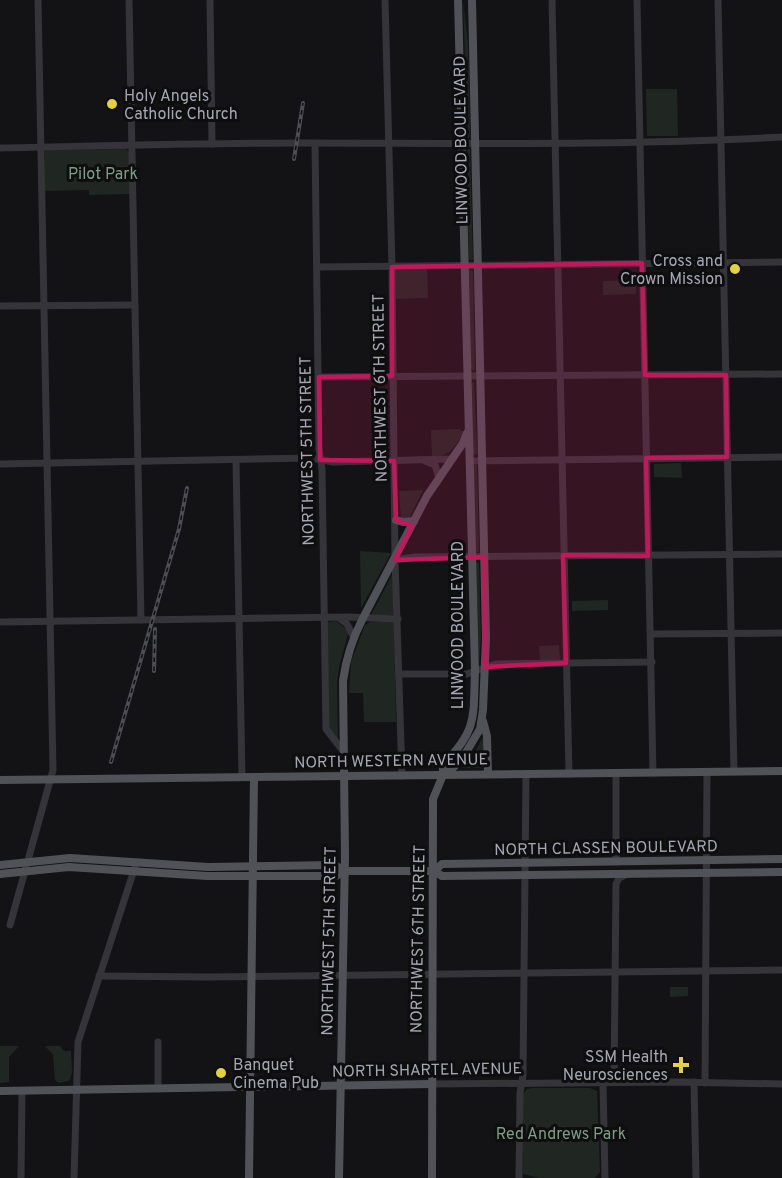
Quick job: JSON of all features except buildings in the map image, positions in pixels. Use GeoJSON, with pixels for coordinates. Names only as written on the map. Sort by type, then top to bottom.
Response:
{"type":"FeatureCollection","features":[{"type":"Feature","properties":{"kind":"main road","name":"LINWOOD BOULEVARD"},"geometry":{"type":"LineString","coordinates":[[443,775],[443,765],[463,744],[471,727],[475,671],[458,0]]}},
{"type":"Feature","properties":{"kind":"main road","name":"LINWOOD BOULEVARD"},"geometry":{"type":"LineString","coordinates":[[443,775],[454,767],[472,746],[480,729],[485,667],[472,0]]}},
{"type":"Feature","properties":{"kind":"main road","name":"NORTHWEST 5TH STREET"},"geometry":{"type":"LineString","coordinates":[[339,1178],[345,776],[343,681],[345,665],[353,636],[414,521],[439,478],[464,443],[469,426]]}},
{"type":"Feature","properties":{"kind":"main road"},"geometry":{"type":"LineString","coordinates":[[396,520],[414,521]]}},
{"type":"Feature","properties":{"kind":"main road"},"geometry":{"type":"LineString","coordinates":[[482,719],[487,736],[488,774]]}},
{"type":"Feature","properties":{"kind":"main road","name":"NORTH WESTERN AVENUE"},"geometry":{"type":"LineString","coordinates":[[0,780],[782,771]]}},
{"type":"Feature","properties":{"kind":"main road","name":"NORTHWEST 6TH STREET"},"geometry":{"type":"LineString","coordinates":[[432,1178],[434,799],[443,775]]}},
{"type":"Feature","properties":{"kind":"main road"},"geometry":{"type":"LineString","coordinates":[[249,1178],[254,777]]}},
{"type":"Feature","properties":{"kind":"main road","name":"NORTH CLASSEN BOULEVARD"},"geometry":{"type":"LineString","coordinates":[[0,874],[70,858],[136,866],[208,867],[252,871],[335,865],[344,871],[434,871],[442,876],[782,872]]}},
{"type":"Feature","properties":{"kind":"main road","name":"NORTH CLASSEN BOULEVARD"},"geometry":{"type":"LineString","coordinates":[[434,871],[442,864],[782,858]]}},
{"type":"Feature","properties":{"kind":"main road","name":"NORTH CLASSEN BOULEVARD"},"geometry":{"type":"LineString","coordinates":[[0,865],[27,867]]}},
{"type":"Feature","properties":{"kind":"main road","name":"NORTH SHARTEL AVENUE"},"geometry":{"type":"LineString","coordinates":[[0,1091],[432,1084]]}},
{"type":"Feature","properties":{"kind":"street"},"geometry":{"type":"LineString","coordinates":[[10,925],[53,770],[38,0]]}},
{"type":"Feature","properties":{"kind":"street"},"geometry":{"type":"LineString","coordinates":[[129,0],[141,620]]}},
{"type":"Feature","properties":{"kind":"street"},"geometry":{"type":"LineString","coordinates":[[210,0],[212,144]]}},
{"type":"Feature","properties":{"kind":"street","name":"NORTHWEST 6TH STREET"},"geometry":{"type":"LineString","coordinates":[[385,0],[387,145],[392,267],[395,560],[402,776]]}},
{"type":"Feature","properties":{"kind":"street"},"geometry":{"type":"LineString","coordinates":[[552,0],[569,774]]}},
{"type":"Feature","properties":{"kind":"street"},"geometry":{"type":"LineString","coordinates":[[637,0],[653,772]]}},
{"type":"Feature","properties":{"kind":"street"},"geometry":{"type":"LineString","coordinates":[[717,0],[734,772]]}},
{"type":"Feature","properties":{"kind":"street"},"geometry":{"type":"LineString","coordinates":[[0,147],[212,144],[555,144],[720,141],[782,137]]}},
{"type":"Feature","properties":{"kind":"street","name":"NORTHWEST 5TH STREET"},"geometry":{"type":"LineString","coordinates":[[315,144],[326,729],[344,752]]}},
{"type":"Feature","properties":{"kind":"street"},"geometry":{"type":"LineString","coordinates":[[318,267],[782,262]]}},
{"type":"Feature","properties":{"kind":"street"},"geometry":{"type":"LineString","coordinates":[[0,306],[135,305]]}},
{"type":"Feature","properties":{"kind":"street"},"geometry":{"type":"LineString","coordinates":[[319,377],[782,374]]}},
{"type":"Feature","properties":{"kind":"street"},"geometry":{"type":"LineString","coordinates":[[470,461],[782,457]]}},
{"type":"Feature","properties":{"kind":"street"},"geometry":{"type":"LineString","coordinates":[[0,464],[311,458],[333,462],[452,459]]}},
{"type":"Feature","properties":{"kind":"street"},"geometry":{"type":"LineString","coordinates":[[236,460],[242,777]]}},
{"type":"Feature","properties":{"kind":"street"},"geometry":{"type":"LineString","coordinates":[[423,461],[435,465],[439,478]]}},
{"type":"Feature","properties":{"kind":"street"},"geometry":{"type":"LineString","coordinates":[[395,560],[416,557],[782,554]]}},
{"type":"Feature","properties":{"kind":"street"},"geometry":{"type":"LineString","coordinates":[[339,618],[347,624],[353,636]]}},
{"type":"Feature","properties":{"kind":"street"},"geometry":{"type":"LineString","coordinates":[[0,622],[398,619]]}},
{"type":"Feature","properties":{"kind":"street"},"geometry":{"type":"LineString","coordinates":[[651,634],[782,633]]}},
{"type":"Feature","properties":{"kind":"street"},"geometry":{"type":"LineString","coordinates":[[399,674],[467,674],[496,664],[652,663]]}},
{"type":"Feature","properties":{"kind":"street"},"geometry":{"type":"LineString","coordinates":[[705,1083],[707,772]]}},
{"type":"Feature","properties":{"kind":"street"},"geometry":{"type":"LineString","coordinates":[[616,773],[616,862]]}},
{"type":"Feature","properties":{"kind":"street"},"geometry":{"type":"LineString","coordinates":[[519,1178],[526,774]]}},
{"type":"Feature","properties":{"kind":"street"},"geometry":{"type":"LineString","coordinates":[[74,1178],[78,1042],[136,866]]}},
{"type":"Feature","properties":{"kind":"street"},"geometry":{"type":"LineString","coordinates":[[608,874],[616,884]]}},
{"type":"Feature","properties":{"kind":"street"},"geometry":{"type":"LineString","coordinates":[[614,1082],[616,884],[619,878],[627,874]]}},
{"type":"Feature","properties":{"kind":"street"},"geometry":{"type":"LineString","coordinates":[[99,976],[782,970]]}},
{"type":"Feature","properties":{"kind":"street"},"geometry":{"type":"LineString","coordinates":[[158,1042],[158,1089]]}},
{"type":"Feature","properties":{"kind":"street"},"geometry":{"type":"LineString","coordinates":[[694,1082],[696,1178]]}},
{"type":"Feature","properties":{"kind":"street","name":"NORTH SHARTEL AVENUE"},"geometry":{"type":"LineString","coordinates":[[432,1084],[694,1082],[782,1084]]}},
{"type":"Feature","properties":{"kind":"street"},"geometry":{"type":"LineString","coordinates":[[603,1083],[605,1178]]}},
{"type":"Feature","properties":{"kind":"street"},"geometry":{"type":"LineString","coordinates":[[21,1178],[22,1090]]}},
{"type":"Feature","properties":{"kind":"highlighted area"},"geometry":{"type":"Polygon","coordinates":[[[642,263],[645,375],[726,375],[727,457],[646,458],[648,556],[563,555],[566,663],[485,667],[484,557],[395,560],[412,526],[396,520],[394,461],[320,460],[319,449],[319,377],[392,376],[392,267],[642,263]]]}},
{"type":"Feature","properties":{"kind":"green space"},"geometry":{"type":"Polygon","coordinates":[[[463,0],[468,44],[470,137],[468,139],[463,0]]]}},
{"type":"Feature","properties":{"kind":"green space"},"geometry":{"type":"Polygon","coordinates":[[[646,89],[677,89],[678,136],[647,136],[646,89]]]}},
{"type":"Feature","properties":{"kind":"green space"},"geometry":{"type":"Polygon","coordinates":[[[468,148],[470,149],[473,259],[471,261],[469,259],[468,148]]]}},
{"type":"Feature","properties":{"kind":"green space","name":"Pilot Park"},"geometry":{"type":"Polygon","coordinates":[[[126,149],[129,152],[130,194],[89,195],[89,190],[45,191],[46,150],[126,149]]]}},
{"type":"Feature","properties":{"kind":"green space"},"geometry":{"type":"Polygon","coordinates":[[[394,269],[427,269],[428,298],[394,299],[394,269]]]}},
{"type":"Feature","properties":{"kind":"green space"},"geometry":{"type":"Polygon","coordinates":[[[469,270],[473,271],[475,369],[473,371],[471,368],[469,270]]]}},
{"type":"Feature","properties":{"kind":"green space"},"geometry":{"type":"Polygon","coordinates":[[[636,280],[636,294],[603,295],[603,281],[636,280]]]}},
{"type":"Feature","properties":{"kind":"green space"},"geometry":{"type":"Polygon","coordinates":[[[474,382],[477,454],[475,455],[473,454],[472,383],[474,382]]]}},
{"type":"Feature","properties":{"kind":"green space"},"geometry":{"type":"Polygon","coordinates":[[[459,429],[464,432],[451,450],[444,455],[432,457],[431,430],[459,429]]]}},
{"type":"Feature","properties":{"kind":"green space"},"geometry":{"type":"Polygon","coordinates":[[[681,463],[682,478],[654,477],[654,464],[681,463]]]}},
{"type":"Feature","properties":{"kind":"green space"},"geometry":{"type":"Polygon","coordinates":[[[476,464],[479,551],[477,553],[475,552],[473,466],[476,464]]]}},
{"type":"Feature","properties":{"kind":"green space"},"geometry":{"type":"Polygon","coordinates":[[[423,490],[410,517],[401,519],[399,491],[423,490]]]}},
{"type":"Feature","properties":{"kind":"green space"},"geometry":{"type":"Polygon","coordinates":[[[360,551],[391,553],[361,608],[360,551]]]}},
{"type":"Feature","properties":{"kind":"green space"},"geometry":{"type":"Polygon","coordinates":[[[476,562],[479,563],[481,638],[479,664],[476,562]]]}},
{"type":"Feature","properties":{"kind":"green space"},"geometry":{"type":"Polygon","coordinates":[[[392,575],[394,615],[370,617],[392,575]]]}},
{"type":"Feature","properties":{"kind":"green space"},"geometry":{"type":"Polygon","coordinates":[[[608,600],[608,610],[572,611],[572,601],[608,600]]]}},
{"type":"Feature","properties":{"kind":"green space"},"geometry":{"type":"Polygon","coordinates":[[[336,621],[346,629],[348,634],[337,681],[338,740],[329,731],[327,622],[336,621]]]}},
{"type":"Feature","properties":{"kind":"green space"},"geometry":{"type":"Polygon","coordinates":[[[370,622],[394,622],[396,722],[364,722],[363,693],[349,693],[351,662],[365,625],[370,622]]]}},
{"type":"Feature","properties":{"kind":"green space"},"geometry":{"type":"Polygon","coordinates":[[[559,645],[560,660],[540,660],[539,646],[559,645]]]}},
{"type":"Feature","properties":{"kind":"green space"},"geometry":{"type":"Polygon","coordinates":[[[484,735],[484,766],[462,768],[475,752],[484,735]]]}},
{"type":"Feature","properties":{"kind":"green space"},"geometry":{"type":"Polygon","coordinates":[[[670,987],[688,987],[688,996],[670,997],[670,987]]]}},
{"type":"Feature","properties":{"kind":"green space"},"geometry":{"type":"Polygon","coordinates":[[[0,1046],[19,1046],[9,1057],[9,1082],[0,1083],[0,1046]]]}},
{"type":"Feature","properties":{"kind":"green space"},"geometry":{"type":"Polygon","coordinates":[[[45,1046],[60,1046],[64,1051],[71,1051],[72,1073],[69,1081],[59,1083],[55,1080],[53,1055],[45,1046]]]}},
{"type":"Feature","properties":{"kind":"green space","name":"Red Andrews Park"},"geometry":{"type":"Polygon","coordinates":[[[590,1088],[597,1091],[600,1172],[595,1178],[540,1178],[523,1174],[523,1094],[527,1089],[590,1088]]]}},
{"type":"Feature","properties":{"kind":"railway"},"geometry":{"type":"LineString","coordinates":[[294,159],[303,103]]}},
{"type":"Feature","properties":{"kind":"railway"},"geometry":{"type":"LineString","coordinates":[[111,762],[179,529],[187,488]]}},
{"type":"Feature","properties":{"kind":"railway"},"geometry":{"type":"LineString","coordinates":[[154,671],[155,629]]}},
{"type":"Feature","properties":{"kind":"place","name":"Holy Angels Catholic Church"},"geometry":{"type":"Point","coordinates":[112,104]}},
{"type":"Feature","properties":{"kind":"place","name":"Cross and Crown Mission"},"geometry":{"type":"Point","coordinates":[735,269]}},
{"type":"Feature","properties":{"kind":"place","name":"SSM Health Neurosciences"},"geometry":{"type":"Point","coordinates":[681,1065]}},
{"type":"Feature","properties":{"kind":"place","name":"Banquet Cinema Pub"},"geometry":{"type":"Point","coordinates":[221,1073]}}]}
